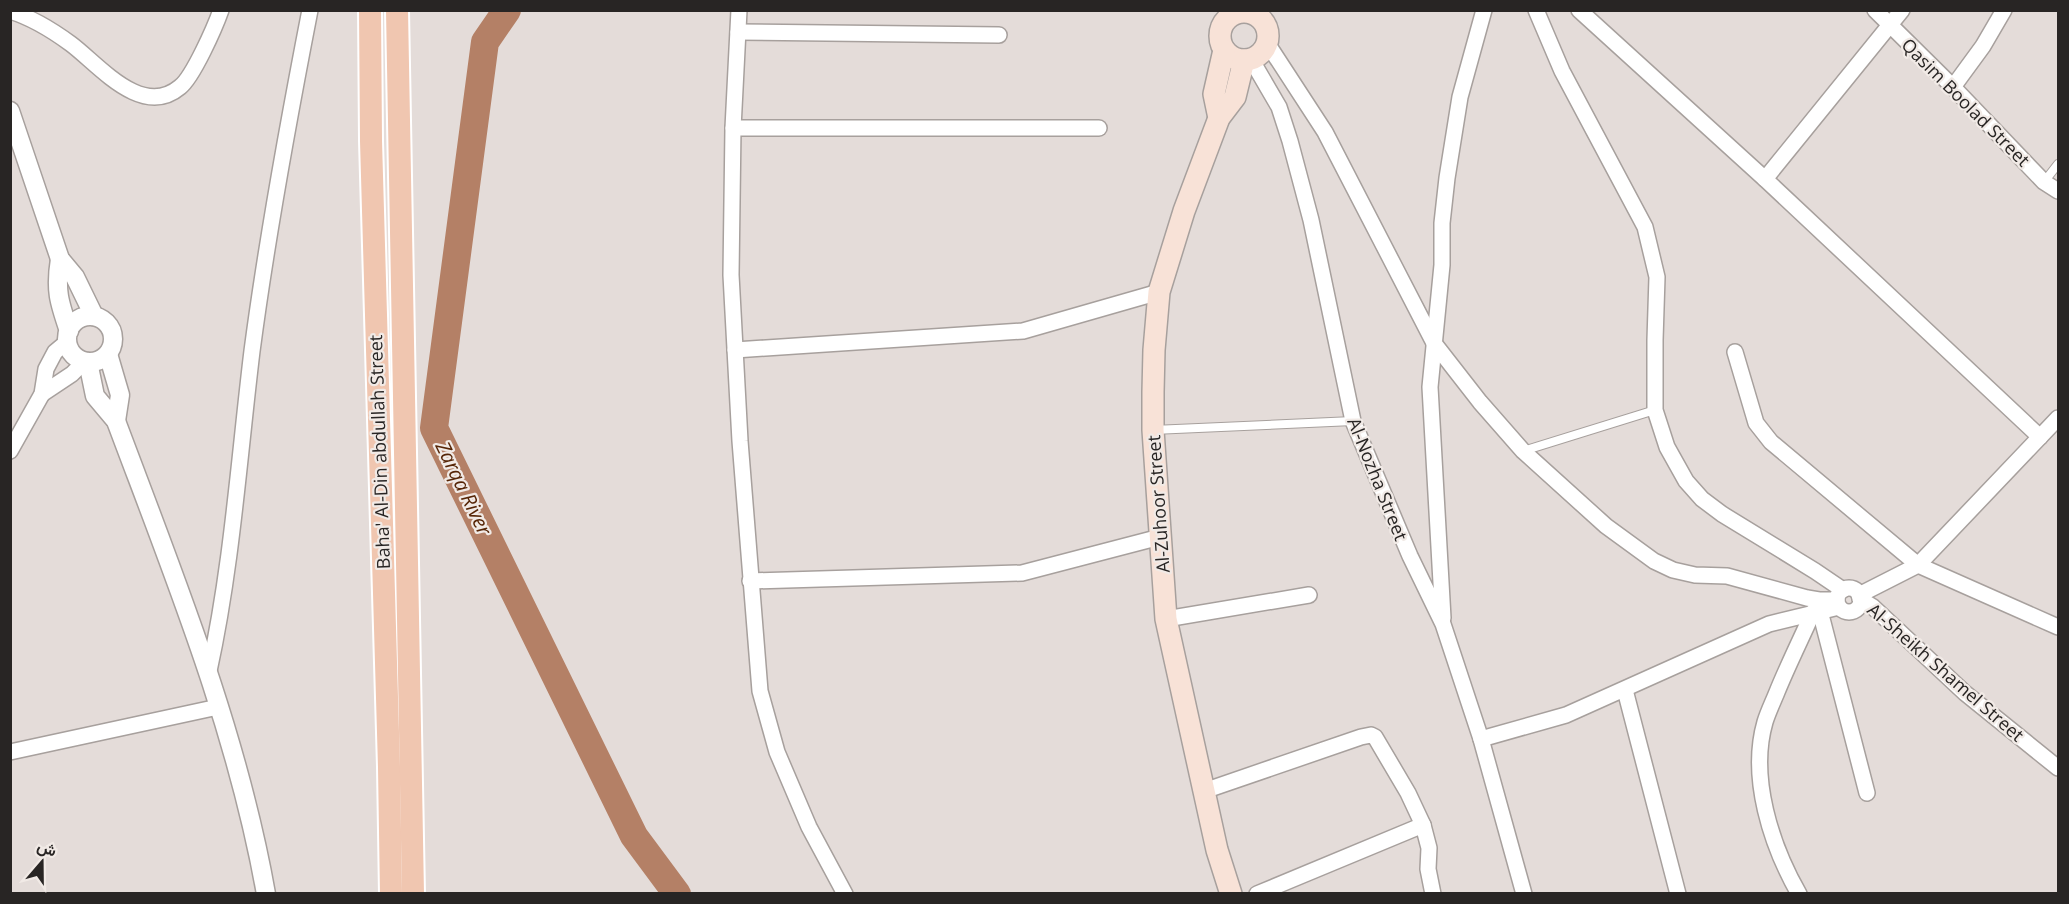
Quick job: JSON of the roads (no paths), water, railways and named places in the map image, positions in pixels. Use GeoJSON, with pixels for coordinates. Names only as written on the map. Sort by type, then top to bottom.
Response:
{"type":"FeatureCollection","features":[{"type":"Feature","properties":{"kind":"main road","name":"Baha' Al-Din abdullah Street"},"geometry":{"type":"LineString","coordinates":[[370,10],[370,141],[401,883]]}},
{"type":"Feature","properties":{"kind":"main road","name":"Baha' Al-Din abdullah Street"},"geometry":{"type":"LineString","coordinates":[[397,10],[409,620],[401,883]]}},
{"type":"Feature","properties":{"kind":"main road"},"geometry":{"type":"LineString","coordinates":[[1236,13],[1257,14],[1267,28],[1267,43],[1258,56],[1247,60],[1236,59],[1224,50],[1220,36],[1223,16],[1236,13]]}},
{"type":"Feature","properties":{"kind":"main road","name":"Al-Zuhoor Street"},"geometry":{"type":"LineString","coordinates":[[1219,118],[1214,94],[1224,50]]}},
{"type":"Feature","properties":{"kind":"main road","name":"Al-Zuhoor Street"},"geometry":{"type":"LineString","coordinates":[[1231,894],[1217,850],[1166,619],[1153,430],[1154,350],[1159,292],[1184,211],[1219,118],[1235,97],[1247,60]]}},
{"type":"Feature","properties":{"kind":"street"},"geometry":{"type":"LineString","coordinates":[[10,11],[40,23],[72,45],[110,78],[130,91],[146,97],[162,96],[182,86],[196,64],[222,10]]}},
{"type":"Feature","properties":{"kind":"street"},"geometry":{"type":"LineString","coordinates":[[209,671],[221,616],[256,328],[281,168],[310,10]]}},
{"type":"Feature","properties":{"kind":"street"},"geometry":{"type":"LineString","coordinates":[[739,10],[733,128],[731,275],[750,581],[760,691],[777,752],[808,827],[845,894]]}},
{"type":"Feature","properties":{"kind":"street"},"geometry":{"type":"LineString","coordinates":[[1443,624],[1430,387],[1442,265],[1442,223],[1450,156],[1460,97],[1484,10]]}},
{"type":"Feature","properties":{"kind":"street"},"geometry":{"type":"LineString","coordinates":[[1536,10],[1562,71],[1645,227],[1651,245],[1657,277],[1655,410],[1667,447],[1686,481],[1702,499],[1722,514],[1830,580],[1845,612],[1853,611],[1859,606],[1860,597]]}},
{"type":"Feature","properties":{"kind":"street"},"geometry":{"type":"LineString","coordinates":[[1579,10],[1765,179],[2040,437]]}},
{"type":"Feature","properties":{"kind":"street","name":"Qasim Boolad Street"},"geometry":{"type":"LineString","coordinates":[[1875,10],[2044,182],[2058,191]]}},
{"type":"Feature","properties":{"kind":"street"},"geometry":{"type":"LineString","coordinates":[[1765,179],[1902,10]]}},
{"type":"Feature","properties":{"kind":"street"},"geometry":{"type":"LineString","coordinates":[[1953,87],[1998,13]]}},
{"type":"Feature","properties":{"kind":"street"},"geometry":{"type":"LineString","coordinates":[[738,32],[999,36]]}},
{"type":"Feature","properties":{"kind":"street"},"geometry":{"type":"LineString","coordinates":[[1267,43],[1325,132],[1434,343],[1480,402],[1523,451],[1606,526],[1654,561],[1673,570],[1695,575],[1727,576],[1807,598],[1839,599]]}},
{"type":"Feature","properties":{"kind":"street","name":"Al-Nozha Street"},"geometry":{"type":"LineString","coordinates":[[1247,60],[1279,107],[1311,220],[1353,421],[1410,556],[1443,624],[1481,739],[1524,894]]}},
{"type":"Feature","properties":{"kind":"street"},"geometry":{"type":"LineString","coordinates":[[10,111],[60,259],[75,277],[94,316]]}},
{"type":"Feature","properties":{"kind":"street"},"geometry":{"type":"LineString","coordinates":[[733,128],[1100,128]]}},
{"type":"Feature","properties":{"kind":"street"},"geometry":{"type":"LineString","coordinates":[[60,259],[56,282],[70,351],[86,362],[95,396],[117,421],[209,671],[247,808],[266,894]]}},
{"type":"Feature","properties":{"kind":"street"},"geometry":{"type":"LineString","coordinates":[[735,350],[1023,331],[1159,292]]}},
{"type":"Feature","properties":{"kind":"street"},"geometry":{"type":"LineString","coordinates":[[10,451],[42,394],[46,369],[55,352],[68,336],[74,322],[83,317],[94,316],[110,326],[113,345],[103,359],[86,362],[42,394]]}},
{"type":"Feature","properties":{"kind":"street"},"geometry":{"type":"LineString","coordinates":[[1735,352],[1756,423],[1771,442],[1918,565],[2058,627]]}},
{"type":"Feature","properties":{"kind":"street"},"geometry":{"type":"LineString","coordinates":[[108,354],[120,395],[117,421]]}},
{"type":"Feature","properties":{"kind":"street"},"geometry":{"type":"LineString","coordinates":[[1860,597],[1918,565],[2058,418]]}},
{"type":"Feature","properties":{"kind":"street"},"geometry":{"type":"LineString","coordinates":[[750,581],[1022,573],[1160,537]]}},
{"type":"Feature","properties":{"kind":"street"},"geometry":{"type":"LineString","coordinates":[[1481,739],[1566,715],[1769,624],[1816,611],[1839,599],[1850,588],[1860,597]]}},
{"type":"Feature","properties":{"kind":"street"},"geometry":{"type":"LineString","coordinates":[[1166,619],[1309,595]]}},
{"type":"Feature","properties":{"kind":"street","name":"Al-Sheikh Shamel Street"},"geometry":{"type":"LineString","coordinates":[[1860,597],[1965,693],[2058,768]]}},
{"type":"Feature","properties":{"kind":"street"},"geometry":{"type":"LineString","coordinates":[[1816,611],[1867,793]]}},
{"type":"Feature","properties":{"kind":"street"},"geometry":{"type":"LineString","coordinates":[[1799,894],[1789,876],[1764,805],[1758,762],[1765,722],[1816,611]]}},
{"type":"Feature","properties":{"kind":"street"},"geometry":{"type":"LineString","coordinates":[[1625,690],[1678,894]]}},
{"type":"Feature","properties":{"kind":"street"},"geometry":{"type":"LineString","coordinates":[[10,752],[218,706]]}},
{"type":"Feature","properties":{"kind":"street"},"geometry":{"type":"LineString","coordinates":[[1204,791],[1371,735],[1379,743],[1424,825],[1428,848],[1428,869],[1434,894]]}},
{"type":"Feature","properties":{"kind":"street"},"geometry":{"type":"LineString","coordinates":[[1257,894],[1424,825]]}},
{"type":"Feature","properties":{"kind":"lane"},"geometry":{"type":"LineString","coordinates":[[2044,182],[2058,164]]}},
{"type":"Feature","properties":{"kind":"lane"},"geometry":{"type":"LineString","coordinates":[[1523,451],[1655,410]]}},
{"type":"Feature","properties":{"kind":"lane"},"geometry":{"type":"LineString","coordinates":[[1153,430],[1353,421]]}},
{"type":"Feature","properties":{"kind":"waterway","name":"Zarqa River"},"geometry":{"type":"LineString","coordinates":[[507,10],[485,42],[434,428],[634,836],[677,894]]}}]}
